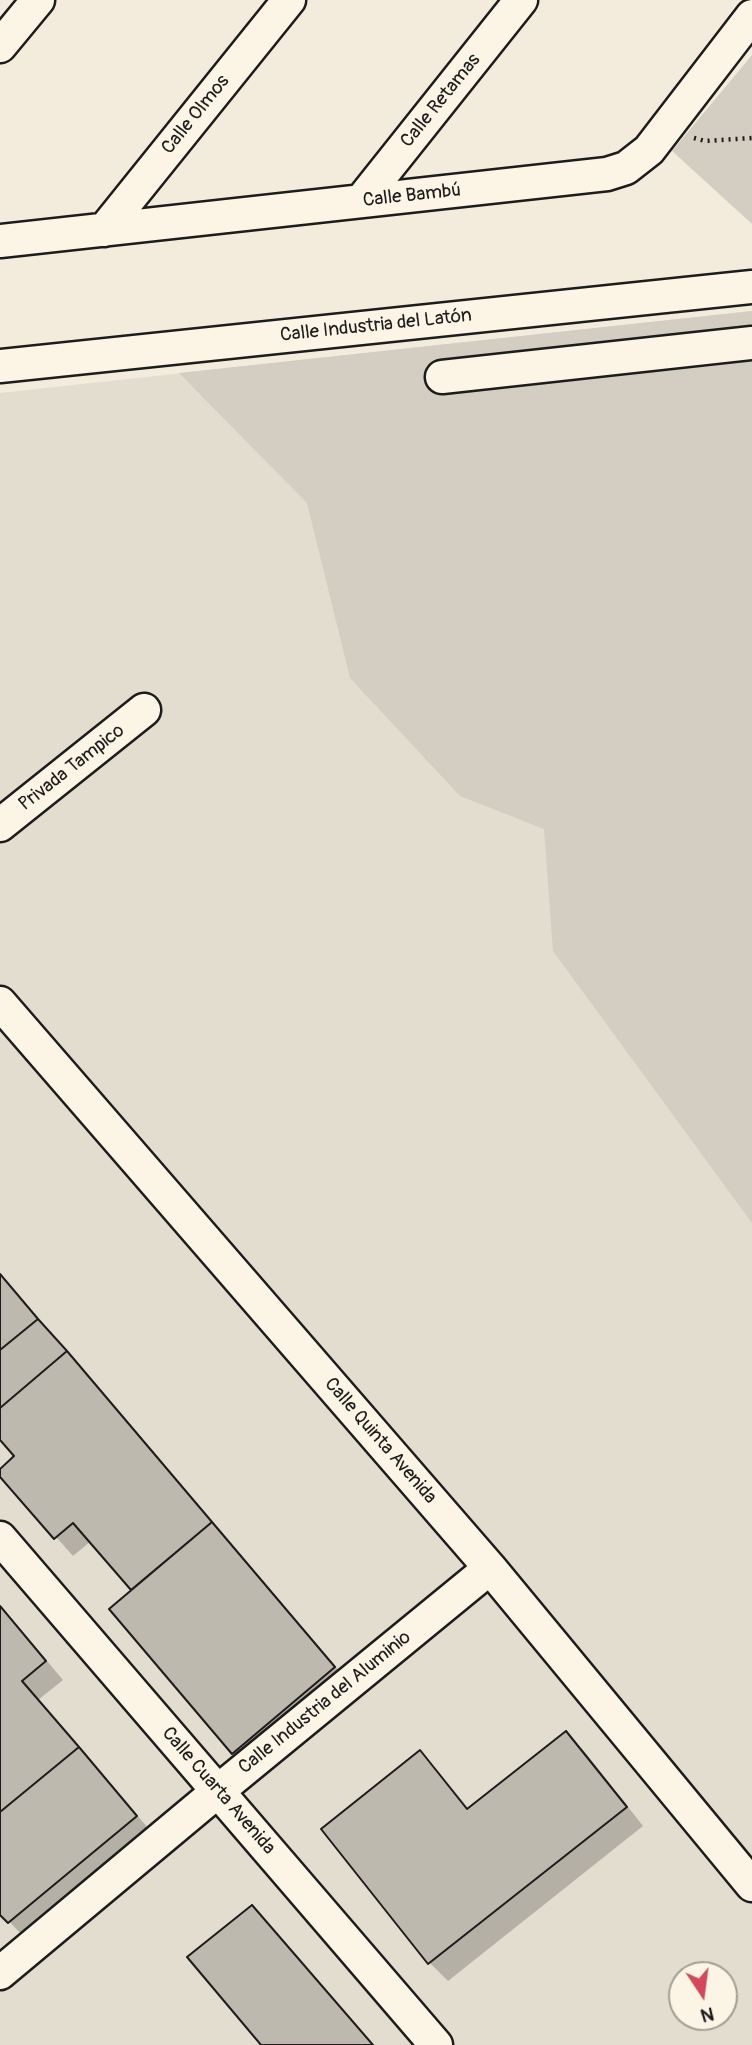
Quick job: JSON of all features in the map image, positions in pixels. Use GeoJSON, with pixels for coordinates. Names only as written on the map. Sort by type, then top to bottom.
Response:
{"type":"FeatureCollection","features":[{"type":"Feature","properties":{"kind":"street"},"geometry":{"type":"LineString","coordinates":[[0,46],[38,0]]}},
{"type":"Feature","properties":{"kind":"street","name":"Calle Olmos"},"geometry":{"type":"LineString","coordinates":[[104,230],[289,0]]}},
{"type":"Feature","properties":{"kind":"street","name":"Calle Retamas"},"geometry":{"type":"LineString","coordinates":[[361,201],[521,0]]}},
{"type":"Feature","properties":{"kind":"street","name":"Calle Bambú"},"geometry":{"type":"LineString","coordinates":[[0,241],[607,174],[626,168],[649,150],[752,16]]}},
{"type":"Feature","properties":{"kind":"street","name":"Calle Industria del Latón"},"geometry":{"type":"LineString","coordinates":[[0,366],[752,288]]}},
{"type":"Feature","properties":{"kind":"street"},"geometry":{"type":"LineString","coordinates":[[442,377],[752,343]]}},
{"type":"Feature","properties":{"kind":"street","name":"Privada Tampico"},"geometry":{"type":"LineString","coordinates":[[0,825],[144,710]]}},
{"type":"Feature","properties":{"kind":"street","name":"Calle Quinta Avenida"},"geometry":{"type":"LineString","coordinates":[[0,1003],[490,1568],[752,1885]]}},
{"type":"Feature","properties":{"kind":"street","name":"Calle Cuarta Avenida"},"geometry":{"type":"LineString","coordinates":[[0,1538],[436,2045]]}},
{"type":"Feature","properties":{"kind":"street","name":"Calle Industria del Aluminio"},"geometry":{"type":"LineString","coordinates":[[0,1973],[490,1568]]}},
{"type":"Feature","properties":{"kind":"path"},"geometry":{"type":"LineString","coordinates":[[684,130],[701,141],[752,138]]}},
{"type":"Feature","properties":{"kind":"shaded area"},"geometry":{"type":"Polygon","coordinates":[[[752,55],[752,224],[672,151],[752,55]]]}},
{"type":"Feature","properties":{"kind":"shaded area"},"geometry":{"type":"Polygon","coordinates":[[[752,311],[752,2045],[0,2045],[0,393],[752,311]]]}},
{"type":"Feature","properties":{"kind":"shaded area"},"geometry":{"type":"Polygon","coordinates":[[[752,311],[752,1223],[553,951],[544,829],[460,796],[350,678],[307,503],[179,373],[752,311]]]}},
{"type":"Feature","properties":{"kind":"building"},"geometry":{"type":"Polygon","coordinates":[[[0,1274],[38,1319],[0,1350],[0,1274]]]}},
{"type":"Feature","properties":{"kind":"building"},"geometry":{"type":"Polygon","coordinates":[[[38,1319],[67,1351],[0,1408],[0,1350],[38,1319]]]}},
{"type":"Feature","properties":{"kind":"building"},"geometry":{"type":"Polygon","coordinates":[[[67,1351],[212,1522],[131,1590],[73,1523],[54,1539],[0,1477],[0,1469],[14,1456],[0,1440],[0,1408],[67,1351]]]}},
{"type":"Feature","properties":{"kind":"building"},"geometry":{"type":"Polygon","coordinates":[[[212,1522],[335,1667],[232,1754],[109,1609],[212,1522]]]}},
{"type":"Feature","properties":{"kind":"building"},"geometry":{"type":"Polygon","coordinates":[[[0,1606],[46,1661],[22,1681],[79,1747],[0,1812],[0,1606]]]}},
{"type":"Feature","properties":{"kind":"building"},"geometry":{"type":"Polygon","coordinates":[[[566,1731],[627,1807],[428,1964],[321,1829],[420,1750],[467,1809],[566,1731]]]}},
{"type":"Feature","properties":{"kind":"building"},"geometry":{"type":"Polygon","coordinates":[[[79,1747],[137,1816],[8,1923],[0,1915],[0,1812],[79,1747]]]}},
{"type":"Feature","properties":{"kind":"building"},"geometry":{"type":"Polygon","coordinates":[[[252,1905],[373,2045],[261,2045],[187,1957],[252,1905]]]}}]}
